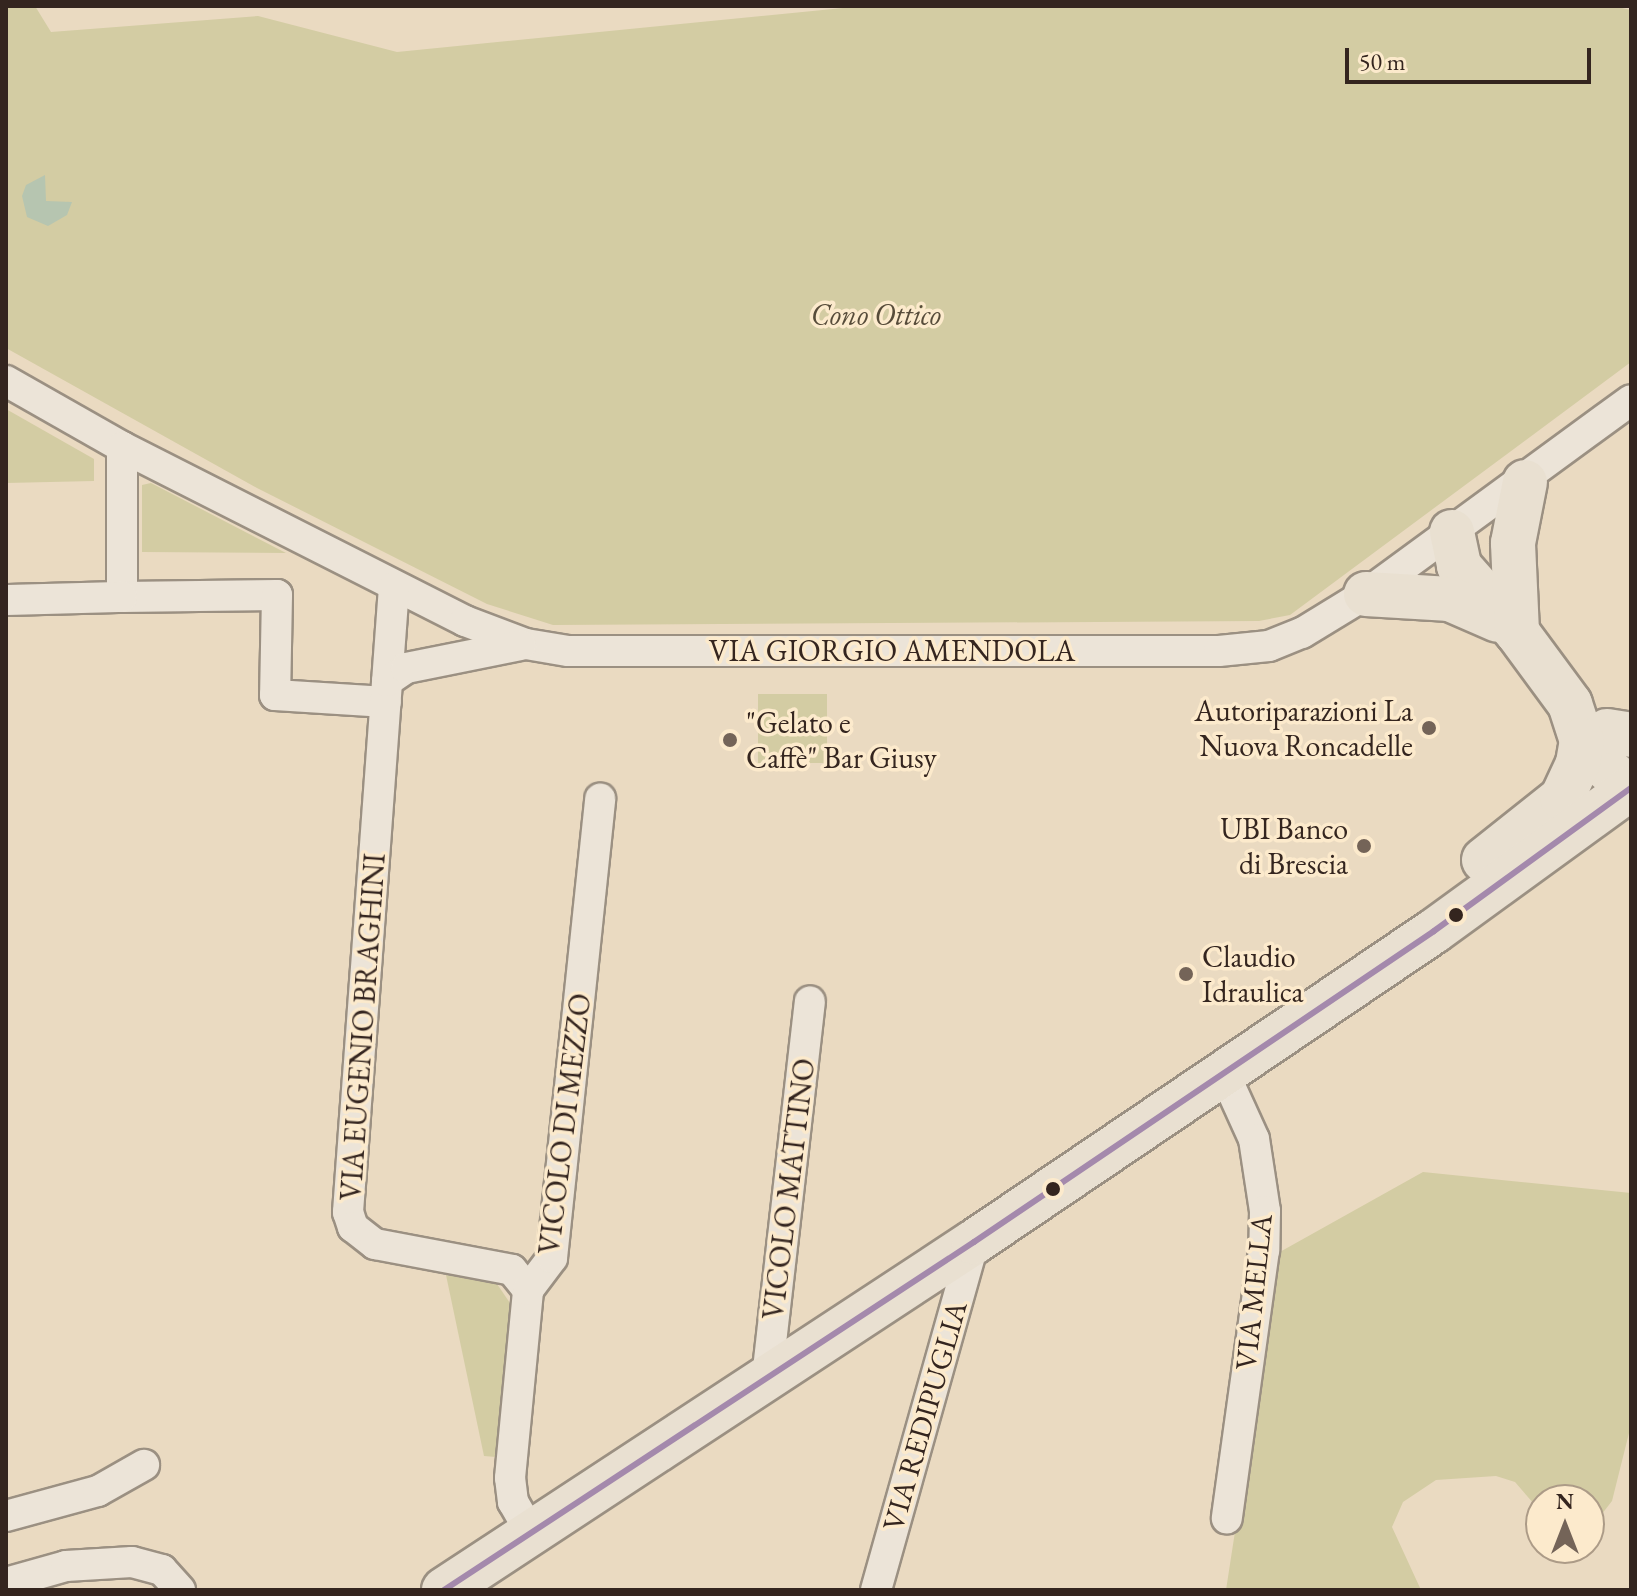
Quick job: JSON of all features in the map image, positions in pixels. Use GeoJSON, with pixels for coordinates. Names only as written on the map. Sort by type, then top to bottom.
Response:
{"type":"FeatureCollection","features":[{"type":"Feature","properties":{"kind":"main road"},"geometry":{"type":"LineString","coordinates":[[1517,632],[1513,543],[1525,482]]}},
{"type":"Feature","properties":{"kind":"main road"},"geometry":{"type":"LineString","coordinates":[[454,1587],[531,1533],[974,1242],[1434,931],[1630,789],[1597,727],[1517,632],[1490,575],[1452,532]]}},
{"type":"Feature","properties":{"kind":"main road"},"geometry":{"type":"LineString","coordinates":[[1366,594],[1450,599],[1517,632]]}},
{"type":"Feature","properties":{"kind":"main road"},"geometry":{"type":"LineString","coordinates":[[1434,931],[1469,872],[1562,798],[1597,727]]}},
{"type":"Feature","properties":{"kind":"street","name":"VIA GIORGIO AMENDOLA"},"geometry":{"type":"LineString","coordinates":[[6,381],[122,447],[394,587],[526,644],[568,651],[1219,651],[1269,646],[1302,633],[1366,594],[1525,482],[1631,400]]}},
{"type":"Feature","properties":{"kind":"street"},"geometry":{"type":"LineString","coordinates":[[122,447],[122,597]]}},
{"type":"Feature","properties":{"kind":"street","name":"VIA EUGENIO BRAGHINI"},"geometry":{"type":"LineString","coordinates":[[394,587],[348,1212],[353,1227],[375,1244],[512,1270],[528,1290]]}},
{"type":"Feature","properties":{"kind":"street"},"geometry":{"type":"LineString","coordinates":[[6,600],[277,595],[275,695],[386,692],[406,668],[526,644]]}},
{"type":"Feature","properties":{"kind":"street","name":"VICOLO DI MEZZO"},"geometry":{"type":"LineString","coordinates":[[531,1533],[513,1502],[510,1478],[528,1290],[552,1258],[600,799]]}},
{"type":"Feature","properties":{"kind":"street","name":"VICOLO MATTINO"},"geometry":{"type":"LineString","coordinates":[[767,1378],[810,1001]]}},
{"type":"Feature","properties":{"kind":"street","name":"VIA MELLA"},"geometry":{"type":"LineString","coordinates":[[1224,1073],[1254,1139],[1265,1211],[1264,1250],[1227,1518]]}},
{"type":"Feature","properties":{"kind":"street","name":"VIA REDIPUGLIA"},"geometry":{"type":"LineString","coordinates":[[876,1590],[974,1242]]}},
{"type":"Feature","properties":{"kind":"street"},"geometry":{"type":"LineString","coordinates":[[6,1516],[98,1491],[144,1465]]}},
{"type":"Feature","properties":{"kind":"street"},"geometry":{"type":"LineString","coordinates":[[6,1583],[66,1566],[142,1562],[162,1570],[180,1590]]}},
{"type":"Feature","properties":{"kind":"green space","name":"Cono Ottico"},"geometry":{"type":"Polygon","coordinates":[[[6,6],[35,6],[51,32],[258,16],[397,52],[863,6],[1613,6],[1631,10],[1631,362],[1290,615],[1259,621],[553,625],[487,604],[257,488],[6,348],[6,6]]]}},
{"type":"Feature","properties":{"kind":"green space"},"geometry":{"type":"Polygon","coordinates":[[[6,409],[94,459],[94,481],[6,483],[6,409]]]}},
{"type":"Feature","properties":{"kind":"green space"},"geometry":{"type":"Polygon","coordinates":[[[151,483],[286,553],[142,552],[142,485],[151,483]]]}},
{"type":"Feature","properties":{"kind":"green space"},"geometry":{"type":"Polygon","coordinates":[[[758,694],[827,694],[827,763],[758,763],[758,694]]]}},
{"type":"Feature","properties":{"kind":"green space"},"geometry":{"type":"Polygon","coordinates":[[[1423,1172],[1631,1193],[1631,1425],[1612,1501],[1605,1510],[1605,1484],[1525,1484],[1525,1494],[1515,1482],[1496,1476],[1436,1480],[1403,1502],[1392,1527],[1421,1590],[1226,1590],[1278,1253],[1423,1172]]]}},
{"type":"Feature","properties":{"kind":"green space"},"geometry":{"type":"Polygon","coordinates":[[[446,1275],[497,1284],[514,1309],[503,1446],[496,1457],[484,1456],[446,1275]]]}},
{"type":"Feature","properties":{"kind":"shaded area"},"geometry":{"type":"Polygon","coordinates":[[[45,175],[46,201],[72,202],[67,215],[48,226],[27,217],[22,196],[26,185],[45,175]]]}},
{"type":"Feature","properties":{"kind":"transit line"},"geometry":{"type":"LineString","coordinates":[[444,1590],[974,1242],[1434,931],[1631,788]]}},
{"type":"Feature","properties":{"kind":"place","name":"Autoriparazioni La Nuova Roncadelle"},"geometry":{"type":"Point","coordinates":[1429,728]}},
{"type":"Feature","properties":{"kind":"place","name":"\"Gelato e Caffè\" Bar Giusy"},"geometry":{"type":"Point","coordinates":[730,740]}},
{"type":"Feature","properties":{"kind":"place","name":"UBI Banco di Brescia"},"geometry":{"type":"Point","coordinates":[1364,846]}},
{"type":"Feature","properties":{"kind":"place","name":"Claudio Idraulica"},"geometry":{"type":"Point","coordinates":[1186,974]}}]}
